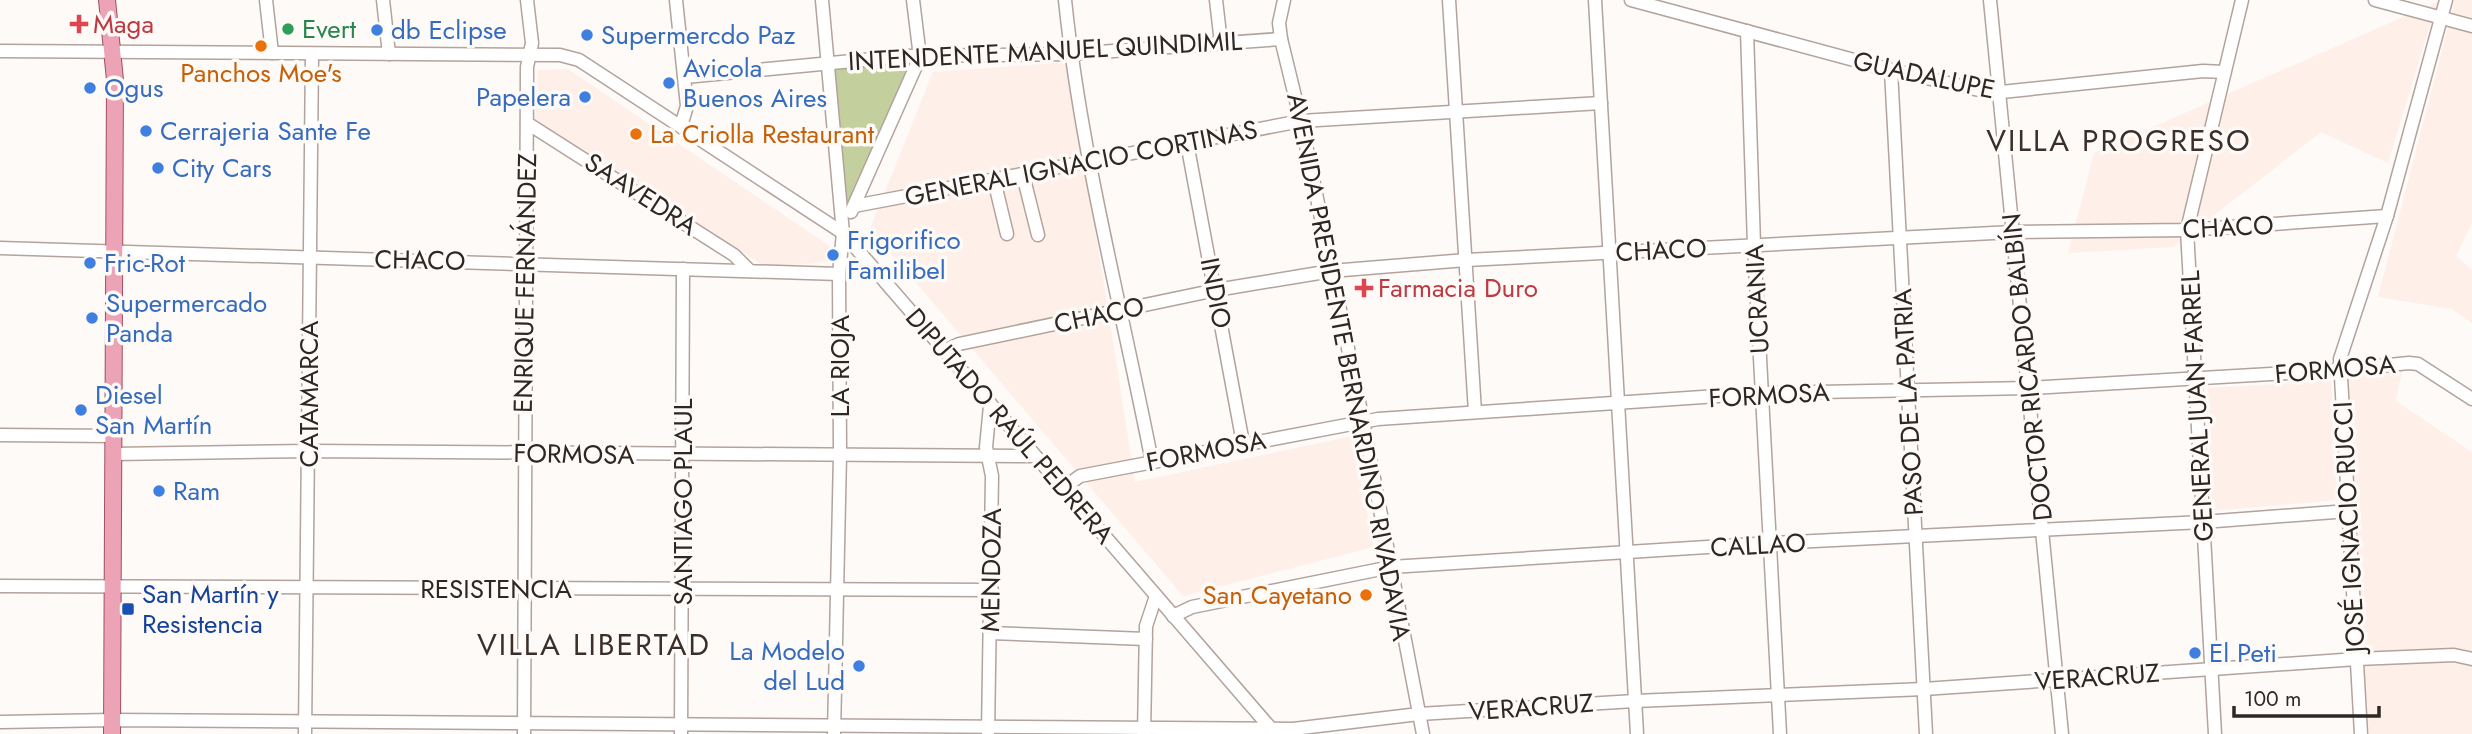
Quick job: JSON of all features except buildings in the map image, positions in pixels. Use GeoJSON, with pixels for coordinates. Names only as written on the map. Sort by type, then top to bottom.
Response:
{"type":"FeatureCollection","features":[{"type":"Feature","properties":{"kind":"main road"},"geometry":{"type":"LineString","coordinates":[[107,0],[113,51],[112,727]]}},
{"type":"Feature","properties":{"kind":"street"},"geometry":{"type":"LineString","coordinates":[[266,0],[272,53]]}},
{"type":"Feature","properties":{"kind":"street"},"geometry":{"type":"LineString","coordinates":[[383,0],[389,54]]}},
{"type":"Feature","properties":{"kind":"street","name":"ENRIQUE FERNÁNDEZ"},"geometry":{"type":"LineString","coordinates":[[524,729],[527,123],[529,55],[532,43],[527,0]]}},
{"type":"Feature","properties":{"kind":"street"},"geometry":{"type":"LineString","coordinates":[[676,0],[685,77],[686,113],[681,127]]}},
{"type":"Feature","properties":{"kind":"street","name":"LA RIOJA"},"geometry":{"type":"LineString","coordinates":[[822,0],[844,233],[839,274],[840,454],[834,731]]}},
{"type":"Feature","properties":{"kind":"street"},"geometry":{"type":"LineString","coordinates":[[844,233],[853,206],[920,57],[913,0]]}},
{"type":"Feature","properties":{"kind":"street"},"geometry":{"type":"LineString","coordinates":[[1065,0],[1071,54],[1090,163],[1152,461]]}},
{"type":"Feature","properties":{"kind":"street"},"geometry":{"type":"LineString","coordinates":[[1216,0],[1221,43]]}},
{"type":"Feature","properties":{"kind":"street","name":"AVENIDA PRESIDENTE BERNARDINO RIVADAVIA"},"geometry":{"type":"LineString","coordinates":[[1283,0],[1279,23],[1281,38],[1301,121],[1363,421],[1423,734]]}},
{"type":"Feature","properties":{"kind":"street"},"geometry":{"type":"LineString","coordinates":[[1449,0],[1459,112],[1475,412]]}},
{"type":"Feature","properties":{"kind":"street"},"geometry":{"type":"LineString","coordinates":[[1595,0],[1637,734]]}},
{"type":"Feature","properties":{"kind":"street","name":"GUADALUPE"},"geometry":{"type":"LineString","coordinates":[[1631,0],[1682,7],[1747,31],[1985,92],[2000,93],[2203,71],[2224,72]]}},
{"type":"Feature","properties":{"kind":"street","name":"DOCTOR RICARDO BALBÍN"},"geometry":{"type":"LineString","coordinates":[[1990,0],[2062,734]]}},
{"type":"Feature","properties":{"kind":"street","name":"GENERAL JUAN FARREL"},"geometry":{"type":"LineString","coordinates":[[2215,734],[2187,230],[2242,0]]}},
{"type":"Feature","properties":{"kind":"street"},"geometry":{"type":"LineString","coordinates":[[2375,0],[2472,26]]}},
{"type":"Feature","properties":{"kind":"street","name":"JOSÉ IGNACIO RUCCI"},"geometry":{"type":"LineString","coordinates":[[2361,734],[2339,370],[2343,350],[2387,216],[2446,0]]}},
{"type":"Feature","properties":{"kind":"street","name":"UCRANIA"},"geometry":{"type":"LineString","coordinates":[[1747,31],[1754,245],[1780,734]]}},
{"type":"Feature","properties":{"kind":"street","name":"INTENDENTE MANUEL QUINDIMIL"},"geometry":{"type":"LineString","coordinates":[[685,77],[828,62],[1071,54],[1281,38]]}},
{"type":"Feature","properties":{"kind":"street","name":"DIPUTADO RAÚL PEDRERA"},"geometry":{"type":"LineString","coordinates":[[0,51],[560,55],[579,60],[844,233],[1273,732]]}},
{"type":"Feature","properties":{"kind":"street","name":"CATAMARCA"},"geometry":{"type":"LineString","coordinates":[[305,728],[312,54]]}},
{"type":"Feature","properties":{"kind":"street","name":"PASO DE LA PATRIA"},"geometry":{"type":"LineString","coordinates":[[1891,70],[1926,734]]}},
{"type":"Feature","properties":{"kind":"street","name":"GENERAL IGNACIO CORTINAS"},"geometry":{"type":"LineString","coordinates":[[853,206],[1301,121],[1601,103]]}},
{"type":"Feature","properties":{"kind":"street","name":"SAAVEDRA"},"geometry":{"type":"LineString","coordinates":[[527,123],[734,255],[750,271]]}},
{"type":"Feature","properties":{"kind":"street","name":"INDIO"},"geometry":{"type":"LineString","coordinates":[[1187,144],[1243,443]]}},
{"type":"Feature","properties":{"kind":"street"},"geometry":{"type":"LineString","coordinates":[[1023,175],[1038,235]]}},
{"type":"Feature","properties":{"kind":"street"},"geometry":{"type":"LineString","coordinates":[[995,180],[1007,233]]}},
{"type":"Feature","properties":{"kind":"street","name":"CHACO"},"geometry":{"type":"LineString","coordinates":[[944,351],[959,344],[1216,290],[1331,271],[1466,260],[1754,245],[2013,232],[2187,230],[2387,216]]}},
{"type":"Feature","properties":{"kind":"street","name":"CHACO"},"geometry":{"type":"LineString","coordinates":[[0,248],[526,262],[839,274]]}},
{"type":"Feature","properties":{"kind":"street","name":"SANTIAGO PLAUL"},"geometry":{"type":"LineString","coordinates":[[681,730],[683,269]]}},
{"type":"Feature","properties":{"kind":"street","name":"FORMOSA"},"geometry":{"type":"LineString","coordinates":[[1064,488],[1080,476],[1363,421],[1762,393],[1909,388],[2030,388],[2415,363],[2472,399]]}},
{"type":"Feature","properties":{"kind":"street","name":"MENDOZA"},"geometry":{"type":"LineString","coordinates":[[988,731],[992,590],[992,476],[988,457],[987,421],[990,406]]}},
{"type":"Feature","properties":{"kind":"street"},"geometry":{"type":"LineString","coordinates":[[0,435],[114,436]]}},
{"type":"Feature","properties":{"kind":"street","name":"FORMOSA"},"geometry":{"type":"LineString","coordinates":[[114,454],[309,452],[1034,456]]}},
{"type":"Feature","properties":{"kind":"street","name":"CALLAO"},"geometry":{"type":"LineString","coordinates":[[1173,616],[1192,607],[1391,568],[1771,543],[1915,538],[2348,511]]}},
{"type":"Feature","properties":{"kind":"street","name":"RESISTENCIA"},"geometry":{"type":"LineString","coordinates":[[0,586],[837,592],[992,590]]}},
{"type":"Feature","properties":{"kind":"street"},"geometry":{"type":"LineString","coordinates":[[1144,731],[1148,613],[1156,596]]}},
{"type":"Feature","properties":{"kind":"street"},"geometry":{"type":"LineString","coordinates":[[990,633],[1146,639]]}},
{"type":"Feature","properties":{"kind":"street","name":"VERACRUZ"},"geometry":{"type":"LineString","coordinates":[[0,722],[112,727],[1273,732],[1419,714],[1635,701],[1924,689],[2357,659],[2454,655],[2472,659]]}},
{"type":"Feature","properties":{"kind":"shaded area"},"geometry":{"type":"Polygon","coordinates":[[[2455,0],[2472,0],[2472,223],[2456,256],[2472,270],[2472,323],[2452,309],[2378,297],[2455,0]]]}},
{"type":"Feature","properties":{"kind":"shaded area"},"geometry":{"type":"Polygon","coordinates":[[[2437,2],[2388,163],[2321,132],[2173,247],[2068,253],[2094,153],[2437,2]]]}},
{"type":"Feature","properties":{"kind":"shaded area"},"geometry":{"type":"Polygon","coordinates":[[[1069,62],[1135,482],[1352,436],[1374,547],[1183,596],[870,229],[933,72],[1069,62]]]}},
{"type":"Feature","properties":{"kind":"shaded area"},"geometry":{"type":"Polygon","coordinates":[[[568,69],[849,259],[767,268],[535,120],[538,70],[568,69]]]}},
{"type":"Feature","properties":{"kind":"shaded area"},"geometry":{"type":"Polygon","coordinates":[[[2403,367],[2396,401],[2472,452],[2472,734],[2369,734],[2346,377],[2403,367]]]}},
{"type":"Feature","properties":{"kind":"shaded area"},"geometry":{"type":"Polygon","coordinates":[[[2331,381],[2337,500],[2212,511],[2208,388],[2331,381]]]}},
{"type":"Feature","properties":{"kind":"green space"},"geometry":{"type":"Polygon","coordinates":[[[920,57],[843,233],[828,62],[920,57]]]}},
{"type":"Feature","properties":{"kind":"place","name":"Maga"},"geometry":{"type":"Point","coordinates":[79,24]}},
{"type":"Feature","properties":{"kind":"place","name":"Evert"},"geometry":{"type":"Point","coordinates":[288,29]}},
{"type":"Feature","properties":{"kind":"place","name":"db Eclipse"},"geometry":{"type":"Point","coordinates":[377,30]}},
{"type":"Feature","properties":{"kind":"place","name":"Supermercdo Paz"},"geometry":{"type":"Point","coordinates":[587,35]}},
{"type":"Feature","properties":{"kind":"place","name":"Panchos Moe's"},"geometry":{"type":"Point","coordinates":[261,46]}},
{"type":"Feature","properties":{"kind":"place","name":"Avicola Buenos Aires"},"geometry":{"type":"Point","coordinates":[669,83]}},
{"type":"Feature","properties":{"kind":"place","name":"Ogus"},"geometry":{"type":"Point","coordinates":[90,88]}},
{"type":"Feature","properties":{"kind":"place","name":"Papelera"},"geometry":{"type":"Point","coordinates":[585,97]}},
{"type":"Feature","properties":{"kind":"place","name":"Cerrajeria Sante Fe"},"geometry":{"type":"Point","coordinates":[146,131]}},
{"type":"Feature","properties":{"kind":"place","name":"La Criolla Restaurant"},"geometry":{"type":"Point","coordinates":[636,134]}},
{"type":"Feature","properties":{"kind":"place","name":"City Cars"},"geometry":{"type":"Point","coordinates":[158,168]}},
{"type":"Feature","properties":{"kind":"place","name":"Frigorifico Familibel"},"geometry":{"type":"Point","coordinates":[833,255]}},
{"type":"Feature","properties":{"kind":"place","name":"Fric-Rot"},"geometry":{"type":"Point","coordinates":[90,263]}},
{"type":"Feature","properties":{"kind":"place","name":"Farmacia Duro"},"geometry":{"type":"Point","coordinates":[1364,288]}},
{"type":"Feature","properties":{"kind":"place","name":"Supermercado Panda"},"geometry":{"type":"Point","coordinates":[92,318]}},
{"type":"Feature","properties":{"kind":"place","name":"Diesel San Martín"},"geometry":{"type":"Point","coordinates":[81,410]}},
{"type":"Feature","properties":{"kind":"place","name":"Ram"},"geometry":{"type":"Point","coordinates":[159,491]}},
{"type":"Feature","properties":{"kind":"place","name":"San Cayetano"},"geometry":{"type":"Point","coordinates":[1366,595]}},
{"type":"Feature","properties":{"kind":"place","name":"San Martín y Resistencia"},"geometry":{"type":"Point","coordinates":[128,609]}},
{"type":"Feature","properties":{"kind":"place","name":"El Peti"},"geometry":{"type":"Point","coordinates":[2195,653]}},
{"type":"Feature","properties":{"kind":"place","name":"La Modelo del Lud"},"geometry":{"type":"Point","coordinates":[859,666]}},
{"type":"Feature","properties":{"kind":"district","name":"VILLA PROGRESO"},"geometry":{"type":"Point","coordinates":[2119,140]}},
{"type":"Feature","properties":{"kind":"district","name":"VILLA LIBERTAD"},"geometry":{"type":"Point","coordinates":[594,644]}}]}
